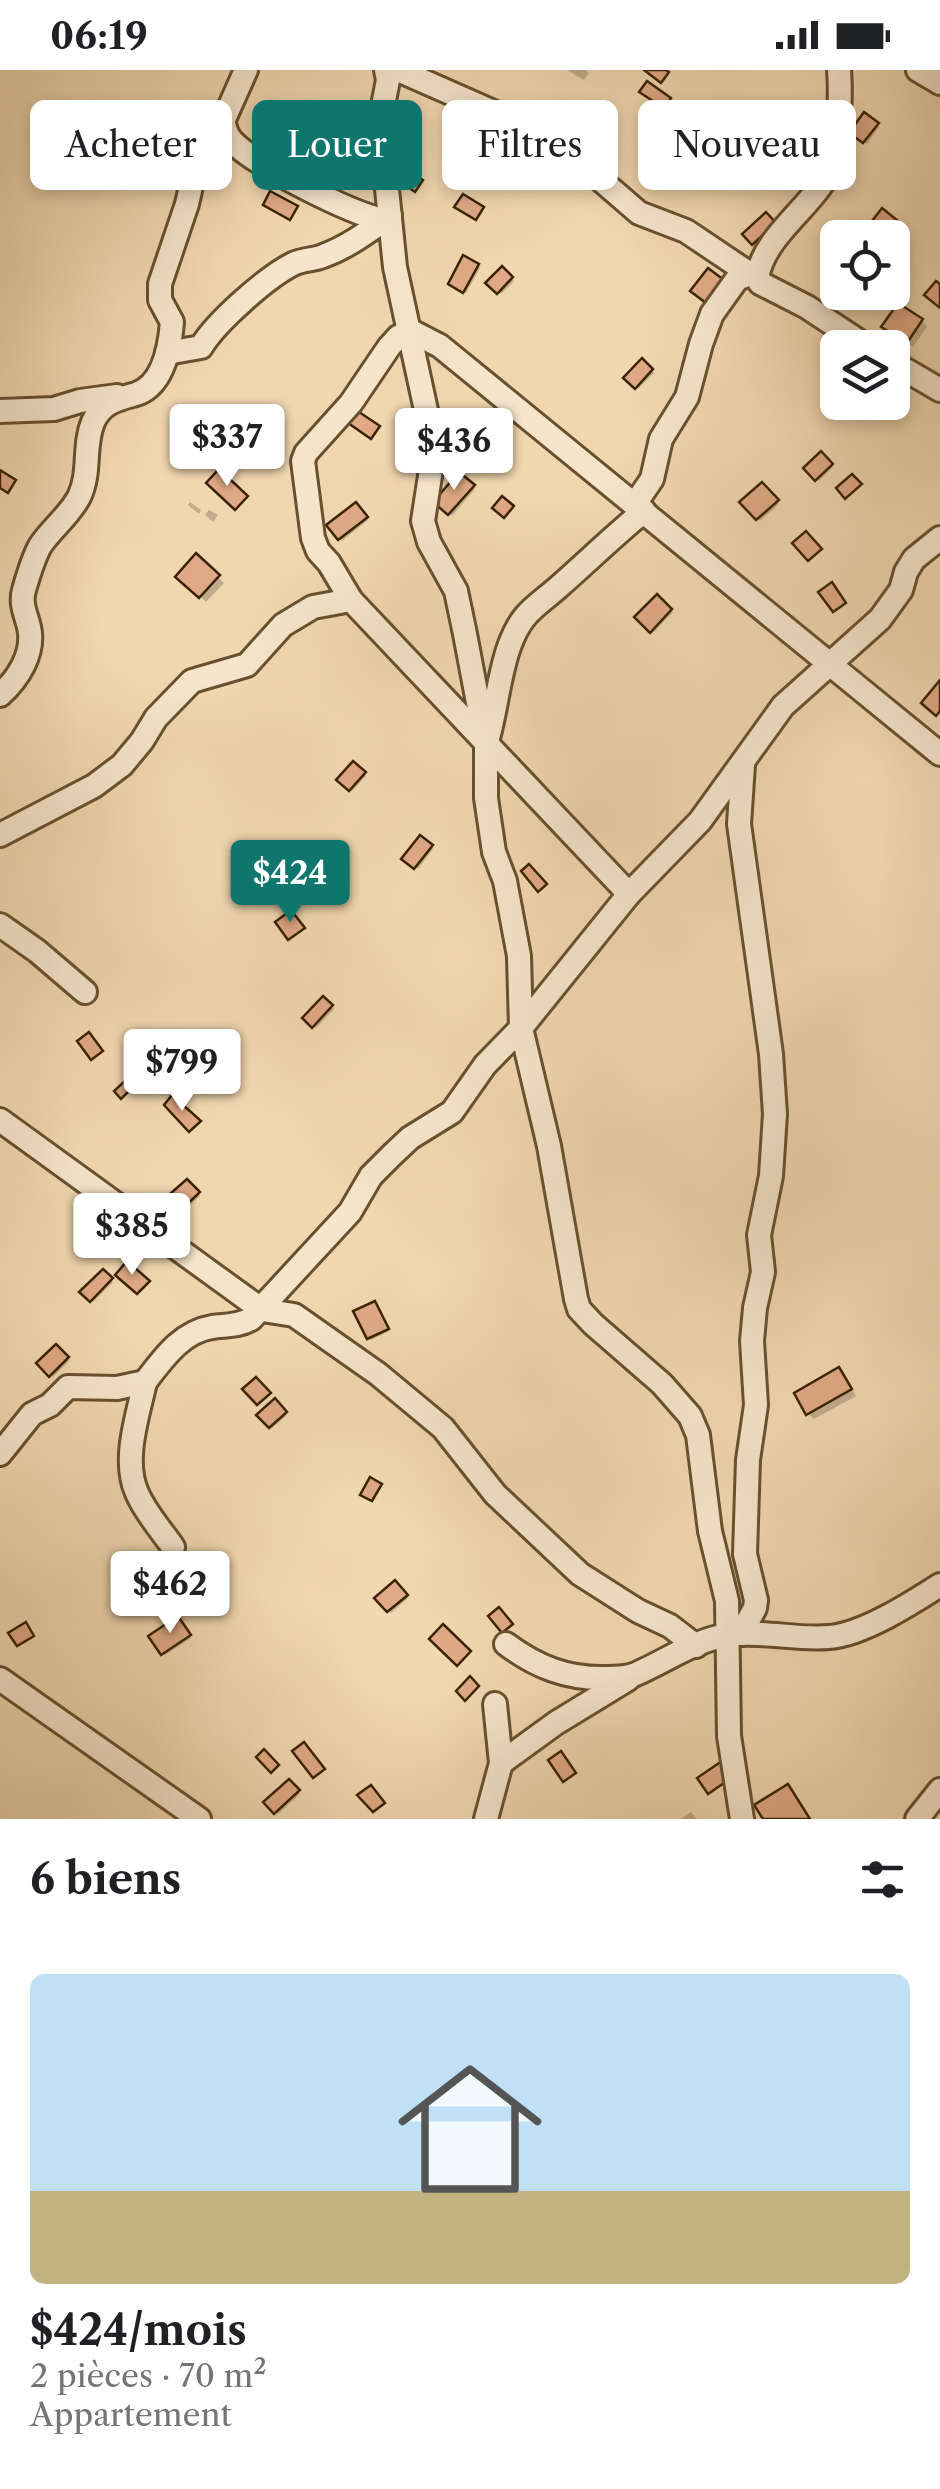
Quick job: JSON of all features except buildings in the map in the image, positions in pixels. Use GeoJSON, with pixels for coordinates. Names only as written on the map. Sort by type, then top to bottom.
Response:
{"type":"FeatureCollection","features":[{"type":"Feature","properties":{"kind":"street"},"geometry":{"type":"LineString","coordinates":[[232,100],[246,70]]}},
{"type":"Feature","properties":{"kind":"street"},"geometry":{"type":"LineString","coordinates":[[386,70],[388,80],[380,121],[387,218],[432,438],[423,521],[456,591],[486,745],[486,798],[492,839],[520,956],[521,1028],[549,1146],[578,1309],[662,1384],[690,1416],[698,1434],[710,1531],[733,1634],[729,1736],[742,1819]]}},
{"type":"Feature","properties":{"kind":"street"},"geometry":{"type":"LineString","coordinates":[[398,70],[498,114],[573,156],[639,212],[686,231],[754,273],[760,283],[842,330]]}},
{"type":"Feature","properties":{"kind":"street"},"geometry":{"type":"LineString","coordinates":[[486,745],[508,649],[520,623],[533,604],[559,587],[639,507],[652,478],[661,440],[687,397],[712,314],[737,279],[754,273],[830,170],[842,97],[839,70]]}},
{"type":"Feature","properties":{"kind":"street"},"geometry":{"type":"LineString","coordinates":[[918,70],[940,83]]}},
{"type":"Feature","properties":{"kind":"street"},"geometry":{"type":"LineString","coordinates":[[232,142],[254,161],[352,211],[387,218]]}},
{"type":"Feature","properties":{"kind":"street"},"geometry":{"type":"LineString","coordinates":[[0,410],[54,409],[138,393],[151,384],[164,366],[172,322],[160,300],[160,284],[190,190]]}},
{"type":"Feature","properties":{"kind":"street"},"geometry":{"type":"LineString","coordinates":[[167,353],[202,347],[209,333],[231,311],[292,264],[337,250],[387,218]]}},
{"type":"Feature","properties":{"kind":"street"},"geometry":{"type":"LineString","coordinates":[[411,331],[440,346],[940,754]]}},
{"type":"Feature","properties":{"kind":"street"},"geometry":{"type":"LineString","coordinates":[[411,331],[389,347],[350,403],[306,453],[303,461],[318,551],[351,600],[629,894]]}},
{"type":"Feature","properties":{"kind":"street"},"geometry":{"type":"LineString","coordinates":[[910,372],[940,390]]}},
{"type":"Feature","properties":{"kind":"street"},"geometry":{"type":"LineString","coordinates":[[0,695],[13,684],[27,654],[29,626],[22,595],[41,544],[78,499],[87,476],[91,426],[99,412],[121,396]]}},
{"type":"Feature","properties":{"kind":"street"},"geometry":{"type":"LineString","coordinates":[[173,1547],[137,1494],[134,1483],[131,1460],[145,1382],[182,1340],[206,1328],[241,1325],[262,1310],[350,1212],[372,1176],[410,1138],[452,1112],[485,1065],[521,1028],[629,894],[700,820],[783,706],[892,606],[914,559],[940,538]]}},
{"type":"Feature","properties":{"kind":"street"},"geometry":{"type":"LineString","coordinates":[[0,835],[79,794],[122,765],[156,718],[192,681],[247,664],[283,625],[313,606],[351,600]]}},
{"type":"Feature","properties":{"kind":"street"},"geometry":{"type":"LineString","coordinates":[[733,1634],[755,1608],[745,1554],[748,1460],[756,1405],[752,1342],[762,1272],[759,1236],[771,1176],[775,1114],[739,824],[743,765]]}},
{"type":"Feature","properties":{"kind":"street"},"geometry":{"type":"LineString","coordinates":[[0,925],[85,992]]}},
{"type":"Feature","properties":{"kind":"street"},"geometry":{"type":"LineString","coordinates":[[0,1120],[262,1310],[294,1315],[378,1374],[443,1428],[495,1494],[580,1574],[670,1626],[696,1646]]}},
{"type":"Feature","properties":{"kind":"street"},"geometry":{"type":"LineString","coordinates":[[0,1454],[32,1414],[50,1405],[68,1387],[116,1388],[145,1382]]}},
{"type":"Feature","properties":{"kind":"street"},"geometry":{"type":"LineString","coordinates":[[501,1763],[556,1723],[631,1677],[696,1646],[733,1634],[827,1638],[844,1634],[880,1620],[940,1586]]}},
{"type":"Feature","properties":{"kind":"street"},"geometry":{"type":"LineString","coordinates":[[506,1644],[532,1663],[576,1678],[631,1677]]}},
{"type":"Feature","properties":{"kind":"street"},"geometry":{"type":"LineString","coordinates":[[0,1679],[199,1819]]}},
{"type":"Feature","properties":{"kind":"street"},"geometry":{"type":"LineString","coordinates":[[486,1819],[501,1763],[495,1704]]}},
{"type":"Feature","properties":{"kind":"street"},"geometry":{"type":"LineString","coordinates":[[917,1819],[940,1790]]}}]}
